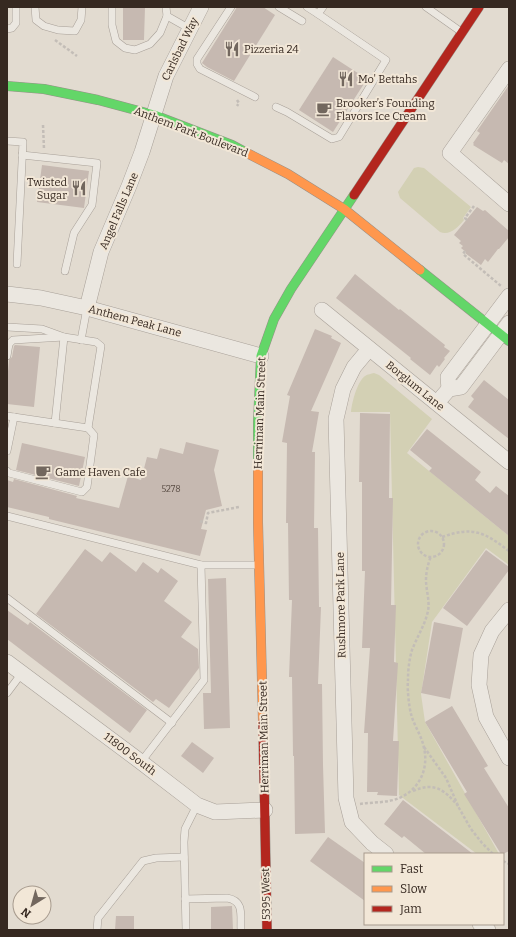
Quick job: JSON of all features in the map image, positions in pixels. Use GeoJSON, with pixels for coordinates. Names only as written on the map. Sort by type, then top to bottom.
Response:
{"type":"FeatureCollection","features":[{"type":"Feature","properties":{"kind":"main road","name":"Herriman Main Street"},"geometry":{"type":"LineString","coordinates":[[266,858],[259,565],[258,422],[261,356],[274,319],[291,289],[479,7]]}},
{"type":"Feature","properties":{"kind":"main road","name":"Anthem Park Boulevard"},"geometry":{"type":"LineString","coordinates":[[7,86],[44,89],[98,100],[154,115],[232,146],[288,174],[344,208],[488,324],[506,333]]}},
{"type":"Feature","properties":{"kind":"main road","name":"5395 West"},"geometry":{"type":"LineString","coordinates":[[266,858],[267,930]]}},
{"type":"Feature","properties":{"kind":"street","name":"Carlsbad Way"},"geometry":{"type":"LineString","coordinates":[[154,115],[166,76],[201,7]]}},
{"type":"Feature","properties":{"kind":"street"},"geometry":{"type":"LineString","coordinates":[[509,69],[450,153],[509,204]]}},
{"type":"Feature","properties":{"kind":"street","name":"Angel Falls Lane"},"geometry":{"type":"LineString","coordinates":[[87,308],[101,252],[132,179],[154,115]]}},
{"type":"Feature","properties":{"kind":"street"},"geometry":{"type":"LineString","coordinates":[[449,389],[448,377],[488,324],[506,291]]}},
{"type":"Feature","properties":{"kind":"street","name":"Anthem Peak Lane"},"geometry":{"type":"LineString","coordinates":[[7,294],[41,298],[87,308],[261,356]]}},
{"type":"Feature","properties":{"kind":"street","name":"Borglum Lane"},"geometry":{"type":"LineString","coordinates":[[322,310],[509,462]]}},
{"type":"Feature","properties":{"kind":"street"},"geometry":{"type":"LineString","coordinates":[[436,404],[449,389],[461,386],[506,333]]}},
{"type":"Feature","properties":{"kind":"street","name":"Rushmore Park Lane"},"geometry":{"type":"LineString","coordinates":[[369,349],[354,367],[343,389],[336,419],[346,798],[352,822],[372,843],[385,853]]}},
{"type":"Feature","properties":{"kind":"street"},"geometry":{"type":"LineString","coordinates":[[509,610],[492,631],[481,655],[480,685],[486,716],[509,758]]}},
{"type":"Feature","properties":{"kind":"street","name":"11800 South"},"geometry":{"type":"LineString","coordinates":[[7,662],[197,805],[215,812],[265,810]]}},
{"type":"Feature","properties":{"kind":"lane"},"geometry":{"type":"LineString","coordinates":[[7,29],[12,28],[16,23],[16,7]]}},
{"type":"Feature","properties":{"kind":"lane"},"geometry":{"type":"LineString","coordinates":[[35,7],[36,20],[44,26],[58,30],[75,31],[81,20],[82,7]]}},
{"type":"Feature","properties":{"kind":"lane"},"geometry":{"type":"LineString","coordinates":[[112,7],[112,25],[116,41],[125,48],[135,50],[150,44],[160,33],[167,16],[166,7]]}},
{"type":"Feature","properties":{"kind":"lane"},"geometry":{"type":"LineString","coordinates":[[231,7],[197,60],[197,64],[200,70],[255,97]]}},
{"type":"Feature","properties":{"kind":"lane"},"geometry":{"type":"LineString","coordinates":[[279,7],[302,21]]}},
{"type":"Feature","properties":{"kind":"lane"},"geometry":{"type":"LineString","coordinates":[[276,107],[332,139],[339,137],[386,60],[307,7]]}},
{"type":"Feature","properties":{"kind":"lane"},"geometry":{"type":"LineString","coordinates":[[318,14],[323,7]]}},
{"type":"Feature","properties":{"kind":"lane"},"geometry":{"type":"LineString","coordinates":[[426,7],[462,32]]}},
{"type":"Feature","properties":{"kind":"lane"},"geometry":{"type":"LineString","coordinates":[[167,16],[190,29]]}},
{"type":"Feature","properties":{"kind":"lane"},"geometry":{"type":"LineString","coordinates":[[7,141],[23,142],[17,264]]}},
{"type":"Feature","properties":{"kind":"lane"},"geometry":{"type":"LineString","coordinates":[[22,155],[97,164],[92,205],[74,233],[65,271]]}},
{"type":"Feature","properties":{"kind":"lane"},"geometry":{"type":"LineString","coordinates":[[81,340],[87,308]]}},
{"type":"Feature","properties":{"kind":"lane"},"geometry":{"type":"LineString","coordinates":[[7,327],[42,329],[64,337],[96,342],[101,346],[88,428]]}},
{"type":"Feature","properties":{"kind":"lane"},"geometry":{"type":"LineString","coordinates":[[7,356],[8,344],[13,340],[64,337]]}},
{"type":"Feature","properties":{"kind":"lane"},"geometry":{"type":"LineString","coordinates":[[55,423],[64,337]]}},
{"type":"Feature","properties":{"kind":"lane"},"geometry":{"type":"LineString","coordinates":[[7,451],[10,416],[88,428],[94,435],[87,487],[82,492],[9,473],[7,471]]}},
{"type":"Feature","properties":{"kind":"lane"},"geometry":{"type":"LineString","coordinates":[[7,516],[201,565],[259,565]]}},
{"type":"Feature","properties":{"kind":"lane"},"geometry":{"type":"LineString","coordinates":[[141,762],[204,680],[201,565]]}},
{"type":"Feature","properties":{"kind":"lane"},"geometry":{"type":"LineString","coordinates":[[7,598],[172,722]]}},
{"type":"Feature","properties":{"kind":"lane"},"geometry":{"type":"LineString","coordinates":[[7,693],[22,673]]}},
{"type":"Feature","properties":{"kind":"lane"},"geometry":{"type":"LineString","coordinates":[[186,930],[184,857],[185,829],[197,805]]}},
{"type":"Feature","properties":{"kind":"lane"},"geometry":{"type":"LineString","coordinates":[[97,930],[98,918],[143,861],[156,858],[184,857]]}},
{"type":"Feature","properties":{"kind":"lane"},"geometry":{"type":"LineString","coordinates":[[185,899],[233,899],[238,902],[240,906],[241,930]]}},
{"type":"Feature","properties":{"kind":"path"},"geometry":{"type":"LineString","coordinates":[[54,40],[77,56]]}},
{"type":"Feature","properties":{"kind":"path"},"geometry":{"type":"LineString","coordinates":[[43,125],[44,152]]}},
{"type":"Feature","properties":{"kind":"path"},"geometry":{"type":"LineString","coordinates":[[467,220],[465,218],[474,206]]}},
{"type":"Feature","properties":{"kind":"path"},"geometry":{"type":"LineString","coordinates":[[465,251],[463,254],[506,291]]}},
{"type":"Feature","properties":{"kind":"path"},"geometry":{"type":"LineString","coordinates":[[200,521],[206,523],[208,513],[239,507]]}},
{"type":"Feature","properties":{"kind":"path"},"geometry":{"type":"LineString","coordinates":[[432,531],[436,532],[442,537],[444,545],[440,553],[436,556],[430,556],[423,554],[418,543],[424,533],[432,531]]}},
{"type":"Feature","properties":{"kind":"path"},"geometry":{"type":"LineString","coordinates":[[442,537],[461,532],[476,532],[491,538],[509,551]]}},
{"type":"Feature","properties":{"kind":"path"},"geometry":{"type":"LineString","coordinates":[[430,556],[426,574],[426,587],[429,606],[413,649],[408,680],[409,706],[424,746],[446,778],[459,808],[471,830],[492,853]]}},
{"type":"Feature","properties":{"kind":"path"},"geometry":{"type":"LineString","coordinates":[[411,791],[423,773],[426,761],[424,746]]}},
{"type":"Feature","properties":{"kind":"path"},"geometry":{"type":"LineString","coordinates":[[347,806],[394,800],[420,787],[431,787],[437,788],[449,796],[459,808]]}},
{"type":"Feature","properties":{"kind":"shaded area"},"geometry":{"type":"Polygon","coordinates":[[[414,168],[424,168],[471,207],[463,218],[464,220],[450,232],[440,232],[400,198],[398,192],[414,168]]]}},
{"type":"Feature","properties":{"kind":"shaded area"},"geometry":{"type":"Polygon","coordinates":[[[374,373],[379,375],[432,419],[407,453],[509,536],[509,565],[486,548],[432,622],[421,694],[425,722],[498,853],[476,853],[399,795],[390,412],[351,412],[357,387],[362,379],[368,374],[374,373]]]}},
{"type":"Feature","properties":{"kind":"building"},"geometry":{"type":"Polygon","coordinates":[[[123,7],[145,7],[144,40],[123,40],[123,7]]]}},
{"type":"Feature","properties":{"kind":"building"},"geometry":{"type":"Polygon","coordinates":[[[237,7],[263,7],[275,15],[234,81],[202,63],[237,7]]]}},
{"type":"Feature","properties":{"kind":"building"},"geometry":{"type":"Polygon","coordinates":[[[333,57],[367,79],[333,132],[299,110],[333,57]]]}},
{"type":"Feature","properties":{"kind":"building"},"geometry":{"type":"Polygon","coordinates":[[[509,85],[509,164],[504,160],[502,163],[473,145],[473,143],[480,133],[477,131],[509,85]]]}},
{"type":"Feature","properties":{"kind":"building"},"geometry":{"type":"Polygon","coordinates":[[[42,165],[89,171],[84,208],[37,202],[42,165]]]}},
{"type":"Feature","properties":{"kind":"building"},"geometry":{"type":"Polygon","coordinates":[[[477,207],[483,211],[485,210],[509,231],[509,237],[488,262],[485,259],[481,265],[465,253],[466,252],[461,248],[463,246],[459,243],[461,241],[454,235],[477,207]]]}},
{"type":"Feature","properties":{"kind":"building"},"geometry":{"type":"Polygon","coordinates":[[[355,274],[445,345],[444,347],[450,351],[439,367],[437,365],[430,375],[336,298],[355,274]]]}},
{"type":"Feature","properties":{"kind":"building"},"geometry":{"type":"Polygon","coordinates":[[[315,329],[332,336],[331,338],[341,343],[311,411],[319,412],[312,452],[315,452],[314,528],[318,528],[319,607],[321,607],[318,684],[322,684],[325,833],[295,834],[292,677],[289,677],[292,600],[289,600],[288,523],[286,523],[287,443],[282,442],[290,396],[287,395],[315,329]]]}},
{"type":"Feature","properties":{"kind":"building"},"geometry":{"type":"Polygon","coordinates":[[[15,345],[40,347],[34,407],[7,404],[9,360],[12,357],[15,345]]]}},
{"type":"Feature","properties":{"kind":"building"},"geometry":{"type":"Polygon","coordinates":[[[484,380],[509,400],[509,439],[468,407],[474,399],[471,396],[484,380]]]}},
{"type":"Feature","properties":{"kind":"building"},"geometry":{"type":"Polygon","coordinates":[[[360,413],[390,414],[389,498],[393,498],[391,605],[396,605],[394,662],[398,663],[393,741],[399,741],[397,796],[377,795],[378,792],[367,792],[368,733],[364,733],[370,648],[362,648],[365,571],[362,571],[362,482],[359,482],[360,413]]]}},
{"type":"Feature","properties":{"kind":"building"},"geometry":{"type":"Polygon","coordinates":[[[427,429],[481,472],[475,480],[490,493],[496,486],[509,496],[509,536],[429,471],[432,468],[410,450],[427,429]]]}},
{"type":"Feature","properties":{"kind":"building"},"geometry":{"type":"Polygon","coordinates":[[[186,442],[219,450],[214,470],[222,506],[206,510],[201,529],[207,530],[200,556],[49,519],[49,517],[7,507],[7,480],[13,482],[14,479],[77,496],[76,498],[119,508],[128,476],[141,480],[147,457],[157,459],[160,448],[183,454],[186,442]]]}},
{"type":"Feature","properties":{"kind":"building"},"geometry":{"type":"Polygon","coordinates":[[[22,443],[85,457],[79,486],[16,470],[22,443]]]}},
{"type":"Feature","properties":{"kind":"building"},"geometry":{"type":"Polygon","coordinates":[[[85,549],[102,562],[110,552],[136,572],[143,562],[158,573],[161,568],[178,581],[164,601],[192,622],[181,637],[198,649],[199,668],[169,708],[156,699],[153,702],[36,614],[85,549]]]}},
{"type":"Feature","properties":{"kind":"building"},"geometry":{"type":"Polygon","coordinates":[[[486,550],[509,567],[509,570],[467,626],[443,608],[486,550]]]}},
{"type":"Feature","properties":{"kind":"building"},"geometry":{"type":"Polygon","coordinates":[[[226,578],[230,728],[204,729],[203,693],[211,693],[208,579],[226,578]]]}},
{"type":"Feature","properties":{"kind":"building"},"geometry":{"type":"Polygon","coordinates":[[[7,610],[28,625],[30,622],[147,710],[130,733],[7,639],[7,610]]]}},
{"type":"Feature","properties":{"kind":"building"},"geometry":{"type":"Polygon","coordinates":[[[434,622],[463,628],[450,699],[421,693],[434,622]]]}},
{"type":"Feature","properties":{"kind":"building"},"geometry":{"type":"Polygon","coordinates":[[[452,706],[488,766],[484,768],[509,808],[509,851],[504,854],[500,853],[464,794],[467,792],[425,722],[452,706]]]}},
{"type":"Feature","properties":{"kind":"building"},"geometry":{"type":"Polygon","coordinates":[[[192,742],[214,758],[203,773],[181,756],[192,742]]]}},
{"type":"Feature","properties":{"kind":"building"},"geometry":{"type":"Polygon","coordinates":[[[403,800],[472,853],[425,853],[404,836],[402,838],[384,824],[403,800]]]}},
{"type":"Feature","properties":{"kind":"building"},"geometry":{"type":"Polygon","coordinates":[[[328,837],[364,862],[364,900],[310,861],[328,837]]]}},
{"type":"Feature","properties":{"kind":"building"},"geometry":{"type":"Polygon","coordinates":[[[232,906],[233,930],[211,930],[211,907],[232,906]]]}},
{"type":"Feature","properties":{"kind":"building"},"geometry":{"type":"Polygon","coordinates":[[[116,916],[134,916],[134,930],[115,930],[116,916]]]}},
{"type":"Feature","properties":{"kind":"traffic: fast"},"geometry":{"type":"LineString","coordinates":[[7,86],[44,89],[98,100],[154,115],[232,145],[245,152]]}},
{"type":"Feature","properties":{"kind":"traffic: fast"},"geometry":{"type":"LineString","coordinates":[[258,467],[258,422],[261,356],[274,319],[291,289],[354,195]]}},
{"type":"Feature","properties":{"kind":"traffic: fast"},"geometry":{"type":"LineString","coordinates":[[420,270],[509,341]]}},
{"type":"Feature","properties":{"kind":"traffic: slow"},"geometry":{"type":"LineString","coordinates":[[245,152],[288,174],[344,209],[420,270]]}},
{"type":"Feature","properties":{"kind":"traffic: slow"},"geometry":{"type":"LineString","coordinates":[[258,467],[263,722]]}},
{"type":"Feature","properties":{"kind":"traffic: jam"},"geometry":{"type":"LineString","coordinates":[[354,195],[479,7]]}},
{"type":"Feature","properties":{"kind":"traffic: jam"},"geometry":{"type":"LineString","coordinates":[[263,722],[267,930]]}},
{"type":"Feature","properties":{"kind":"place","name":"Pizzeria 24"},"geometry":{"type":"Point","coordinates":[232,49]}},
{"type":"Feature","properties":{"kind":"place","name":"Mo' Bettahs"},"geometry":{"type":"Point","coordinates":[346,79]}},
{"type":"Feature","properties":{"kind":"place","name":"Brooker’s Founding Flavors Ice Cream"},"geometry":{"type":"Point","coordinates":[324,109]}},
{"type":"Feature","properties":{"kind":"place","name":"Twisted Sugar"},"geometry":{"type":"Point","coordinates":[79,188]}},
{"type":"Feature","properties":{"kind":"place","name":"Game Haven Cafe"},"geometry":{"type":"Point","coordinates":[43,472]}}]}
